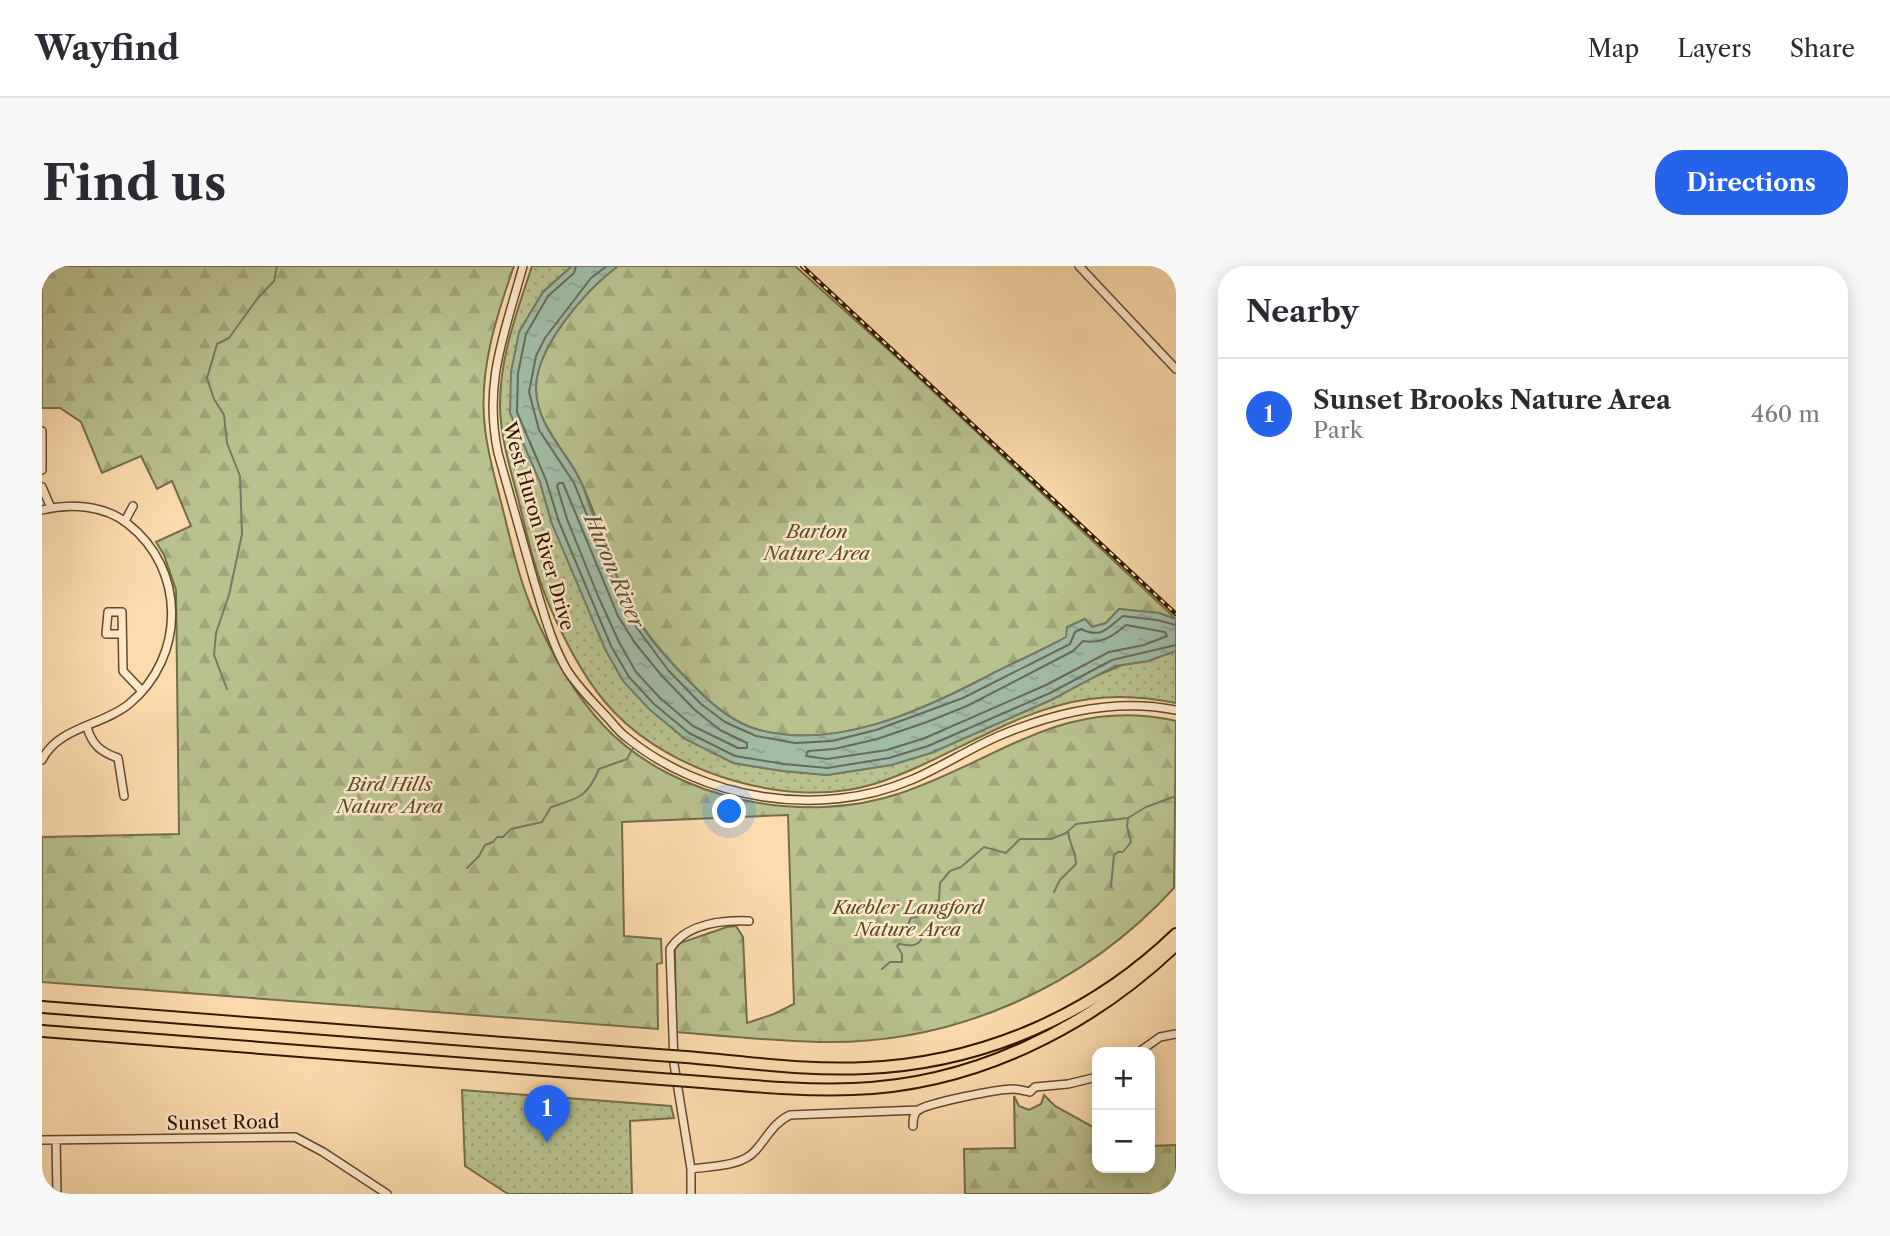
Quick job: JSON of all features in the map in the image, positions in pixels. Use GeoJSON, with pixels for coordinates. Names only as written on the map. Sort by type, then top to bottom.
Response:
{"type":"FeatureCollection","features":[{"type":"Feature","properties":{"kind":"highway"},"geometry":{"type":"LineString","coordinates":[[42,1007],[810,1067],[865,1068],[950,1058],[1012,1039],[1076,1010],[1142,965],[1176,934]]}},
{"type":"Feature","properties":{"kind":"highway"},"geometry":{"type":"LineString","coordinates":[[42,1031],[661,1079],[791,1088],[854,1089],[902,1084],[946,1075],[1021,1050],[1074,1024],[1112,998],[1176,946]]}},
{"type":"Feature","properties":{"kind":"street","name":"West Huron River Drive"},"geometry":{"type":"LineString","coordinates":[[523,266],[501,340],[492,394],[492,422],[498,453],[546,620],[567,669],[586,696],[625,737],[657,759],[710,783],[758,795],[785,800],[850,798],[879,792],[911,780],[999,736],[1080,710],[1136,705],[1176,710]]}},
{"type":"Feature","properties":{"kind":"street"},"geometry":{"type":"LineString","coordinates":[[1079,266],[1176,369]]}},
{"type":"Feature","properties":{"kind":"street"},"geometry":{"type":"LineString","coordinates":[[42,431],[42,470]]}},
{"type":"Feature","properties":{"kind":"street"},"geometry":{"type":"LineString","coordinates":[[42,487],[51,508]]}},
{"type":"Feature","properties":{"kind":"street"},"geometry":{"type":"LineString","coordinates":[[125,521],[133,506]]}},
{"type":"Feature","properties":{"kind":"street"},"geometry":{"type":"LineString","coordinates":[[42,510],[90,507],[125,521],[144,536],[156,553],[172,594],[171,636],[157,671],[142,691],[117,712],[56,740],[43,754]]}},
{"type":"Feature","properties":{"kind":"street"},"geometry":{"type":"LineString","coordinates":[[122,634],[106,634],[107,612],[122,612],[123,671],[142,691]]}},
{"type":"Feature","properties":{"kind":"street"},"geometry":{"type":"LineString","coordinates":[[87,727],[91,740],[97,747],[118,758],[124,796]]}},
{"type":"Feature","properties":{"kind":"street"},"geometry":{"type":"LineString","coordinates":[[691,1194],[691,1169],[674,1063],[670,949],[687,932],[715,923],[749,920]]}},
{"type":"Feature","properties":{"kind":"street"},"geometry":{"type":"LineString","coordinates":[[1146,1047],[1160,1037],[1176,1034]]}},
{"type":"Feature","properties":{"kind":"street"},"geometry":{"type":"LineString","coordinates":[[913,1126],[914,1116],[929,1105],[996,1091],[1016,1089],[1030,1092],[1035,1087],[1092,1078]]}},
{"type":"Feature","properties":{"kind":"street"},"geometry":{"type":"LineString","coordinates":[[691,1169],[746,1158],[774,1126],[790,1115],[919,1110]]}},
{"type":"Feature","properties":{"kind":"street","name":"Sunset Road"},"geometry":{"type":"LineString","coordinates":[[42,1140],[295,1137],[387,1194]]}},
{"type":"Feature","properties":{"kind":"street"},"geometry":{"type":"LineString","coordinates":[[56,1140],[57,1194]]}},
{"type":"Feature","properties":{"kind":"green space","name":"Bird Hills Nature Area"},"geometry":{"type":"Polygon","coordinates":[[[42,266],[514,266],[495,325],[486,366],[483,407],[488,450],[516,562],[532,609],[563,670],[604,726],[633,752],[667,773],[704,789],[743,800],[784,806],[824,807],[864,803],[901,793],[1064,724],[1097,717],[1133,715],[1176,721],[1174,888],[1138,923],[1099,954],[1058,981],[967,1021],[919,1033],[870,1040],[819,1042],[676,1032],[675,949],[680,943],[727,927],[736,926],[743,937],[747,1023],[794,1004],[788,815],[622,822],[624,936],[661,939],[662,963],[657,964],[658,1029],[42,982],[42,837],[179,834],[176,590],[164,555],[156,542],[191,526],[172,481],[157,489],[141,456],[102,473],[81,422],[60,408],[42,408],[42,266]]]}},
{"type":"Feature","properties":{"kind":"green space"},"geometry":{"type":"Polygon","coordinates":[[[532,266],[572,266],[543,292],[519,332],[540,482],[552,524],[733,763],[827,775],[891,765],[931,753],[1122,665],[1148,661],[1176,651],[1176,703],[1122,697],[1090,699],[1062,705],[1007,724],[901,774],[874,784],[841,791],[771,789],[735,781],[700,769],[639,734],[614,712],[594,689],[556,621],[536,567],[506,453],[500,408],[502,372],[510,336],[532,266]]]}},
{"type":"Feature","properties":{"kind":"green space","name":"Barton Nature Area"},"geometry":{"type":"Polygon","coordinates":[[[618,266],[795,266],[903,363],[1176,619],[1159,613],[1119,609],[1106,623],[1092,627],[1085,619],[1068,627],[1067,637],[933,703],[876,724],[847,731],[788,735],[749,727],[723,713],[677,668],[637,619],[617,576],[580,480],[547,427],[538,404],[538,374],[543,357],[553,339],[577,305],[618,266]]]}},
{"type":"Feature","properties":{"kind":"green space"},"geometry":{"type":"Polygon","coordinates":[[[462,1090],[671,1106],[674,1118],[630,1121],[632,1194],[508,1194],[465,1166],[462,1090]]]}},
{"type":"Feature","properties":{"kind":"green space"},"geometry":{"type":"Polygon","coordinates":[[[1044,1095],[1055,1106],[1092,1126],[1092,1173],[1155,1173],[1155,1146],[1176,1145],[1176,1194],[965,1194],[964,1149],[1015,1148],[1014,1096],[1019,1106],[1029,1110],[1041,1104],[1044,1095]]]}},
{"type":"Feature","properties":{"kind":"water","name":"Huron River"},"geometry":{"type":"Polygon","coordinates":[[[572,266],[618,266],[577,305],[564,321],[543,357],[536,391],[542,416],[582,483],[615,572],[637,619],[677,668],[708,700],[732,718],[749,727],[788,735],[817,735],[876,724],[933,703],[1046,648],[1066,637],[1067,627],[1085,619],[1092,627],[1106,623],[1119,609],[1159,613],[1176,619],[1176,651],[1148,661],[1115,666],[1053,699],[931,753],[891,765],[827,775],[783,771],[733,763],[685,739],[649,709],[623,681],[605,649],[552,524],[540,482],[510,413],[511,372],[519,332],[543,292],[572,266]]]}},
{"type":"Feature","properties":{"kind":"waterway"},"geometry":{"type":"LineString","coordinates":[[227,689],[214,655],[216,633],[229,595],[242,534],[240,476],[227,443],[224,415],[214,399],[207,378],[217,344],[229,338],[257,299],[274,281],[277,266]]}},
{"type":"Feature","properties":{"kind":"waterway"},"geometry":{"type":"LineString","coordinates":[[467,868],[485,845],[497,837],[503,837],[511,829],[542,822],[551,807],[581,796],[599,769],[627,759],[633,748]]}},
{"type":"Feature","properties":{"kind":"waterway"},"geometry":{"type":"LineString","coordinates":[[906,929],[911,918],[919,916],[925,907],[933,906],[939,900],[940,883],[950,871],[961,867],[984,847],[1006,853],[1020,839],[1051,839],[1066,833],[1076,824],[1128,818],[1146,807],[1176,796]]}},
{"type":"Feature","properties":{"kind":"waterway"},"geometry":{"type":"LineString","coordinates":[[1111,887],[1114,855],[1123,852],[1131,842],[1128,819]]}},
{"type":"Feature","properties":{"kind":"waterway"},"geometry":{"type":"LineString","coordinates":[[1054,892],[1060,880],[1076,864],[1068,831]]}},
{"type":"Feature","properties":{"kind":"waterway"},"geometry":{"type":"LineString","coordinates":[[882,969],[890,962],[902,962],[902,954],[897,946],[916,944],[921,940],[920,935]]}},
{"type":"Feature","properties":{"kind":"railway"},"geometry":{"type":"LineString","coordinates":[[802,266],[1176,614]]}},
{"type":"Feature","properties":{"kind":"place","name":"Sunset Brooks Nature Area"},"geometry":{"type":"Point","coordinates":[547,1143]}},
{"type":"Feature","properties":{"kind":"park label","name":"Kuebler Langford Nature Area"},"geometry":{"type":"Point","coordinates":[908,918]}}]}
